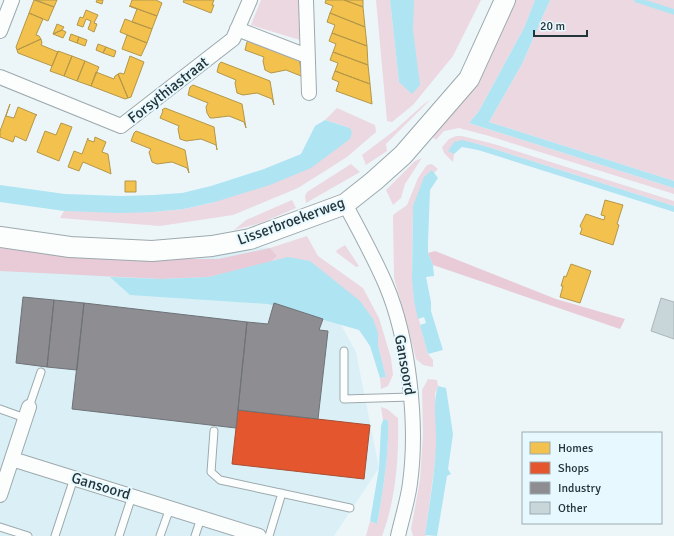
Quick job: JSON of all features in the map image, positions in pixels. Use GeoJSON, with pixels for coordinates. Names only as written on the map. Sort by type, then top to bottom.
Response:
{"type":"FeatureCollection","features":[{"type":"Feature","properties":{"kind":"main road","name":"Lisserbroekerweg"},"geometry":{"type":"LineString","coordinates":[[0,237],[70,247],[152,251],[212,246],[250,239],[345,204],[403,155],[469,79],[505,0]]}},
{"type":"Feature","properties":{"kind":"street"},"geometry":{"type":"LineString","coordinates":[[0,31],[12,0]]}},
{"type":"Feature","properties":{"kind":"street","name":"Forsythiastraat"},"geometry":{"type":"LineString","coordinates":[[0,77],[121,126],[233,39],[250,0]]}},
{"type":"Feature","properties":{"kind":"street"},"geometry":{"type":"LineString","coordinates":[[306,0],[309,93]]}},
{"type":"Feature","properties":{"kind":"street"},"geometry":{"type":"LineString","coordinates":[[237,29],[307,56]]}},
{"type":"Feature","properties":{"kind":"street","name":"Gansoord"},"geometry":{"type":"LineString","coordinates":[[345,204],[386,286],[396,316],[403,346],[411,397],[413,423],[412,467],[410,484],[398,536]]}},
{"type":"Feature","properties":{"kind":"street"},"geometry":{"type":"LineString","coordinates":[[0,495],[27,412]]}},
{"type":"Feature","properties":{"kind":"street","name":"Gansoord"},"geometry":{"type":"LineString","coordinates":[[12,458],[252,535]]}},
{"type":"Feature","properties":{"kind":"lane"},"geometry":{"type":"LineString","coordinates":[[344,351],[344,399],[411,397]]}},
{"type":"Feature","properties":{"kind":"lane"},"geometry":{"type":"LineString","coordinates":[[0,408],[27,412],[41,372]]}},
{"type":"Feature","properties":{"kind":"lane"},"geometry":{"type":"LineString","coordinates":[[214,431],[211,472],[220,480],[350,508]]}},
{"type":"Feature","properties":{"kind":"lane"},"geometry":{"type":"LineString","coordinates":[[54,536],[74,478]]}},
{"type":"Feature","properties":{"kind":"lane"},"geometry":{"type":"LineString","coordinates":[[269,536],[282,493]]}},
{"type":"Feature","properties":{"kind":"lane"},"geometry":{"type":"LineString","coordinates":[[119,536],[132,496]]}},
{"type":"Feature","properties":{"kind":"lane"},"geometry":{"type":"LineString","coordinates":[[160,536],[170,508]]}},
{"type":"Feature","properties":{"kind":"lane"},"geometry":{"type":"LineString","coordinates":[[195,536],[201,518]]}},
{"type":"Feature","properties":{"kind":"lane"},"geometry":{"type":"LineString","coordinates":[[0,527],[28,536]]}},
{"type":"Feature","properties":{"kind":"shaded area"},"geometry":{"type":"Polygon","coordinates":[[[261,0],[301,0],[303,41],[251,25],[261,0]]]}},
{"type":"Feature","properties":{"kind":"shaded area"},"geometry":{"type":"Polygon","coordinates":[[[376,0],[390,0],[399,82],[408,0],[481,0],[453,56],[413,105],[392,122],[387,121],[376,0]]]}},
{"type":"Feature","properties":{"kind":"shaded area"},"geometry":{"type":"Polygon","coordinates":[[[514,0],[535,0],[524,28],[479,111],[469,123],[674,188],[674,194],[459,128],[444,131],[436,140],[433,137],[456,109],[473,82],[514,0]]]}},
{"type":"Feature","properties":{"kind":"shaded area"},"geometry":{"type":"Polygon","coordinates":[[[550,0],[674,0],[674,181],[489,122],[522,64],[550,0]]]}},
{"type":"Feature","properties":{"kind":"shaded area"},"geometry":{"type":"Polygon","coordinates":[[[430,100],[386,144],[387,151],[366,165],[362,155],[395,130],[430,100]]]}},
{"type":"Feature","properties":{"kind":"shaded area"},"geometry":{"type":"Polygon","coordinates":[[[337,108],[375,125],[376,132],[347,157],[298,188],[233,215],[160,226],[60,218],[64,211],[153,212],[184,209],[215,202],[350,128],[325,120],[337,108]]]}},
{"type":"Feature","properties":{"kind":"shaded area"},"geometry":{"type":"Polygon","coordinates":[[[456,136],[462,136],[494,144],[674,201],[674,206],[478,144],[462,141],[449,151],[454,154],[453,162],[444,153],[442,147],[449,139],[456,136]]]}},
{"type":"Feature","properties":{"kind":"shaded area"},"geometry":{"type":"Polygon","coordinates":[[[422,158],[405,184],[401,198],[393,205],[386,190],[415,161],[422,158]]]}},
{"type":"Feature","properties":{"kind":"shaded area"},"geometry":{"type":"Polygon","coordinates":[[[351,164],[360,172],[306,203],[305,196],[307,192],[351,164]]]}},
{"type":"Feature","properties":{"kind":"shaded area"},"geometry":{"type":"Polygon","coordinates":[[[432,164],[438,169],[434,173],[432,170],[413,206],[412,269],[414,301],[428,354],[433,360],[433,367],[423,365],[416,359],[394,278],[393,215],[407,205],[418,178],[427,165],[432,164]]]}},
{"type":"Feature","properties":{"kind":"shaded area"},"geometry":{"type":"Polygon","coordinates":[[[292,200],[296,208],[261,223],[234,230],[246,220],[292,200]]]}},
{"type":"Feature","properties":{"kind":"shaded area"},"geometry":{"type":"Polygon","coordinates":[[[307,236],[318,256],[363,288],[379,318],[391,358],[393,375],[388,386],[381,389],[380,378],[386,377],[378,345],[378,333],[270,262],[277,256],[270,248],[307,236]]]}},
{"type":"Feature","properties":{"kind":"shaded area"},"geometry":{"type":"Polygon","coordinates":[[[0,244],[299,248],[356,352],[379,468],[334,536],[0,536],[0,244]]]}},
{"type":"Feature","properties":{"kind":"shaded area"},"geometry":{"type":"Polygon","coordinates":[[[345,245],[359,266],[356,267],[336,252],[345,245]]]}},
{"type":"Feature","properties":{"kind":"shaded area"},"geometry":{"type":"Polygon","coordinates":[[[0,248],[73,257],[218,259],[270,248],[277,256],[270,262],[209,277],[161,279],[0,271],[0,248]]]}},
{"type":"Feature","properties":{"kind":"shaded area"},"geometry":{"type":"Polygon","coordinates":[[[435,251],[556,299],[625,319],[620,329],[433,265],[428,253],[435,251]]]}},
{"type":"Feature","properties":{"kind":"shaded area"},"geometry":{"type":"Polygon","coordinates":[[[428,379],[437,380],[438,386],[435,394],[437,443],[425,535],[427,536],[413,536],[411,529],[420,480],[423,434],[422,390],[428,379]]]}},
{"type":"Feature","properties":{"kind":"shaded area"},"geometry":{"type":"Polygon","coordinates":[[[381,407],[387,409],[398,418],[396,478],[391,507],[382,536],[366,536],[370,521],[377,524],[385,473],[388,447],[388,421],[386,419],[383,420],[381,407]]]}},
{"type":"Feature","properties":{"kind":"water"},"geometry":{"type":"Polygon","coordinates":[[[390,0],[414,0],[413,30],[420,85],[412,94],[399,82],[390,0]]]}},
{"type":"Feature","properties":{"kind":"water"},"geometry":{"type":"Polygon","coordinates":[[[535,0],[550,0],[522,64],[489,122],[674,181],[674,188],[469,123],[479,111],[524,28],[535,0]]]}},
{"type":"Feature","properties":{"kind":"water"},"geometry":{"type":"Polygon","coordinates":[[[325,120],[350,128],[352,133],[350,139],[311,168],[270,185],[215,202],[184,209],[121,213],[64,211],[0,202],[0,185],[65,194],[121,196],[182,193],[211,186],[264,169],[301,154],[315,126],[325,120]]]}},
{"type":"Feature","properties":{"kind":"water"},"geometry":{"type":"Polygon","coordinates":[[[462,140],[674,206],[674,212],[478,150],[462,147],[454,154],[448,151],[454,142],[462,140]]]}},
{"type":"Feature","properties":{"kind":"water"},"geometry":{"type":"Polygon","coordinates":[[[432,170],[438,178],[430,190],[428,253],[433,265],[434,276],[426,277],[431,302],[431,311],[443,350],[428,354],[420,325],[426,323],[424,317],[418,319],[414,301],[412,280],[413,206],[424,177],[432,170]]]}},
{"type":"Feature","properties":{"kind":"water"},"geometry":{"type":"Polygon","coordinates":[[[288,257],[310,261],[360,301],[373,319],[378,333],[378,345],[386,377],[380,378],[370,346],[359,330],[268,304],[130,295],[110,277],[161,279],[209,277],[288,257]]]}},
{"type":"Feature","properties":{"kind":"water"},"geometry":{"type":"Polygon","coordinates":[[[438,386],[446,388],[453,434],[448,469],[451,474],[447,476],[437,536],[425,535],[432,490],[435,456],[435,400],[438,386]]]}},
{"type":"Feature","properties":{"kind":"water"},"geometry":{"type":"Polygon","coordinates":[[[386,419],[388,421],[387,460],[377,524],[370,521],[379,468],[381,426],[383,420],[386,419]]]}},
{"type":"Feature","properties":{"kind":"building: Homes"},"geometry":{"type":"Polygon","coordinates":[[[34,0],[54,7],[48,21],[29,13],[34,0]]]}},
{"type":"Feature","properties":{"kind":"building: Homes"},"geometry":{"type":"Polygon","coordinates":[[[36,0],[57,0],[54,7],[36,0]]]}},
{"type":"Feature","properties":{"kind":"building: Homes"},"geometry":{"type":"Polygon","coordinates":[[[97,0],[103,0],[102,4],[96,2],[97,0]]]}},
{"type":"Feature","properties":{"kind":"building: Homes"},"geometry":{"type":"Polygon","coordinates":[[[132,0],[156,0],[162,3],[157,16],[130,6],[132,0]]]}},
{"type":"Feature","properties":{"kind":"building: Homes"},"geometry":{"type":"Polygon","coordinates":[[[184,0],[214,0],[212,5],[214,5],[211,13],[183,2],[184,0]]]}},
{"type":"Feature","properties":{"kind":"building: Homes"},"geometry":{"type":"Polygon","coordinates":[[[326,0],[344,0],[363,7],[365,27],[330,13],[333,6],[325,3],[326,0]]]}},
{"type":"Feature","properties":{"kind":"building: Homes"},"geometry":{"type":"Polygon","coordinates":[[[344,0],[363,0],[363,7],[344,0]]]}},
{"type":"Feature","properties":{"kind":"building: Homes"},"geometry":{"type":"Polygon","coordinates":[[[129,6],[157,16],[152,29],[132,22],[137,9],[129,6]]]}},
{"type":"Feature","properties":{"kind":"building: Homes"},"geometry":{"type":"Polygon","coordinates":[[[86,10],[98,15],[94,23],[97,24],[94,32],[88,29],[91,21],[86,19],[83,27],[77,25],[80,17],[83,18],[86,10]]]}},
{"type":"Feature","properties":{"kind":"building: Homes"},"geometry":{"type":"Polygon","coordinates":[[[29,13],[43,19],[36,35],[41,39],[17,50],[16,47],[29,13]]]}},
{"type":"Feature","properties":{"kind":"building: Homes"},"geometry":{"type":"Polygon","coordinates":[[[330,13],[365,27],[367,46],[332,33],[335,25],[327,22],[330,13]]]}},
{"type":"Feature","properties":{"kind":"building: Homes"},"geometry":{"type":"Polygon","coordinates":[[[125,19],[152,29],[147,43],[120,32],[125,19]]]}},
{"type":"Feature","properties":{"kind":"building: Homes"},"geometry":{"type":"Polygon","coordinates":[[[57,24],[64,27],[62,30],[53,34],[57,24]]]}},
{"type":"Feature","properties":{"kind":"building: Homes"},"geometry":{"type":"Polygon","coordinates":[[[62,30],[66,32],[63,38],[53,34],[62,30]]]}},
{"type":"Feature","properties":{"kind":"building: Homes"},"geometry":{"type":"Polygon","coordinates":[[[332,33],[367,46],[368,65],[333,52],[336,44],[329,41],[332,33]]]}},
{"type":"Feature","properties":{"kind":"building: Homes"},"geometry":{"type":"Polygon","coordinates":[[[71,34],[79,37],[77,43],[69,40],[71,34]]]}},
{"type":"Feature","properties":{"kind":"building: Homes"},"geometry":{"type":"Polygon","coordinates":[[[127,35],[147,43],[141,56],[122,49],[127,35]]]}},
{"type":"Feature","properties":{"kind":"building: Homes"},"geometry":{"type":"Polygon","coordinates":[[[79,37],[87,40],[85,46],[77,43],[79,37]]]}},
{"type":"Feature","properties":{"kind":"building: Homes"},"geometry":{"type":"Polygon","coordinates":[[[41,39],[41,45],[58,52],[52,66],[18,53],[17,50],[41,39]]]}},
{"type":"Feature","properties":{"kind":"building: Homes"},"geometry":{"type":"Polygon","coordinates":[[[250,39],[299,58],[303,82],[301,76],[286,70],[271,73],[265,70],[263,61],[264,57],[245,50],[247,42],[250,39]]]}},
{"type":"Feature","properties":{"kind":"building: Homes"},"geometry":{"type":"Polygon","coordinates":[[[98,44],[106,47],[103,53],[96,50],[98,44]]]}},
{"type":"Feature","properties":{"kind":"building: Homes"},"geometry":{"type":"Polygon","coordinates":[[[106,47],[116,51],[114,57],[103,53],[106,47]]]}},
{"type":"Feature","properties":{"kind":"building: Homes"},"geometry":{"type":"Polygon","coordinates":[[[58,51],[72,56],[64,76],[50,71],[58,51]]]}},
{"type":"Feature","properties":{"kind":"building: Homes"},"geometry":{"type":"Polygon","coordinates":[[[333,52],[368,65],[370,84],[335,71],[338,63],[330,60],[333,52]]]}},
{"type":"Feature","properties":{"kind":"building: Homes"},"geometry":{"type":"Polygon","coordinates":[[[72,56],[85,61],[77,81],[64,76],[72,56]]]}},
{"type":"Feature","properties":{"kind":"building: Homes"},"geometry":{"type":"Polygon","coordinates":[[[130,56],[144,62],[131,97],[128,98],[118,74],[124,74],[130,56]]]}},
{"type":"Feature","properties":{"kind":"building: Homes"},"geometry":{"type":"Polygon","coordinates":[[[85,61],[99,67],[91,86],[77,81],[85,61]]]}},
{"type":"Feature","properties":{"kind":"building: Homes"},"geometry":{"type":"Polygon","coordinates":[[[221,62],[270,81],[274,105],[272,99],[257,93],[243,95],[237,93],[235,83],[236,80],[217,72],[221,62]]]}},
{"type":"Feature","properties":{"kind":"building: Homes"},"geometry":{"type":"Polygon","coordinates":[[[335,71],[370,84],[372,104],[336,91],[339,82],[332,79],[335,71]]]}},
{"type":"Feature","properties":{"kind":"building: Homes"},"geometry":{"type":"Polygon","coordinates":[[[96,72],[114,79],[118,74],[128,98],[125,99],[91,86],[96,72]]]}},
{"type":"Feature","properties":{"kind":"building: Homes"},"geometry":{"type":"Polygon","coordinates":[[[193,85],[242,104],[246,128],[244,122],[229,116],[210,118],[206,107],[208,103],[188,95],[190,87],[193,85]]]}},
{"type":"Feature","properties":{"kind":"building: Homes"},"geometry":{"type":"Polygon","coordinates":[[[10,104],[6,116],[14,118],[18,107],[37,115],[26,141],[15,136],[13,142],[0,137],[0,131],[10,104]]]}},
{"type":"Feature","properties":{"kind":"building: Homes"},"geometry":{"type":"Polygon","coordinates":[[[165,108],[214,127],[217,150],[216,145],[201,139],[186,141],[180,139],[178,129],[179,126],[160,118],[163,111],[162,110],[165,108]]]}},
{"type":"Feature","properties":{"kind":"building: Homes"},"geometry":{"type":"Polygon","coordinates":[[[61,123],[72,127],[59,161],[37,152],[45,131],[56,135],[61,123]]]}},
{"type":"Feature","properties":{"kind":"building: Homes"},"geometry":{"type":"Polygon","coordinates":[[[136,131],[185,150],[189,173],[187,168],[172,162],[157,164],[152,162],[149,152],[151,149],[131,141],[136,131]]]}},
{"type":"Feature","properties":{"kind":"building: Homes"},"geometry":{"type":"Polygon","coordinates":[[[95,137],[106,142],[102,152],[108,154],[111,174],[83,162],[79,171],[68,167],[74,151],[82,154],[88,138],[88,140],[94,142],[95,137]]]}},
{"type":"Feature","properties":{"kind":"building: Homes"},"geometry":{"type":"Polygon","coordinates":[[[125,181],[136,181],[136,192],[125,192],[125,181]]]}},
{"type":"Feature","properties":{"kind":"building: Homes"},"geometry":{"type":"Polygon","coordinates":[[[605,200],[623,205],[617,224],[619,225],[613,245],[580,234],[582,229],[580,226],[586,214],[604,220],[605,216],[601,215],[605,200]]]}},
{"type":"Feature","properties":{"kind":"building: Homes"},"geometry":{"type":"Polygon","coordinates":[[[571,264],[591,271],[580,303],[560,297],[564,276],[566,277],[571,264]]]}},
{"type":"Feature","properties":{"kind":"building: Shops"},"geometry":{"type":"Polygon","coordinates":[[[238,410],[370,425],[364,479],[232,464],[238,410]]]}},
{"type":"Feature","properties":{"kind":"building: Industry"},"geometry":{"type":"Polygon","coordinates":[[[23,297],[54,300],[47,367],[16,363],[23,297]]]}},
{"type":"Feature","properties":{"kind":"building: Industry"},"geometry":{"type":"Polygon","coordinates":[[[54,300],[84,303],[77,370],[47,367],[54,300]]]}},
{"type":"Feature","properties":{"kind":"building: Industry"},"geometry":{"type":"Polygon","coordinates":[[[84,303],[247,322],[236,428],[72,409],[84,303]]]}},
{"type":"Feature","properties":{"kind":"building: Industry"},"geometry":{"type":"Polygon","coordinates":[[[274,303],[323,319],[319,330],[328,331],[318,419],[238,410],[247,322],[268,324],[274,303]]]}},
{"type":"Feature","properties":{"kind":"building: Other"},"geometry":{"type":"Polygon","coordinates":[[[661,298],[674,302],[674,339],[651,331],[661,298]]]}},
{"type":"Feature","properties":{"kind":"waterway"},"geometry":{"type":"LineString","coordinates":[[637,0],[674,12]]}}]}
